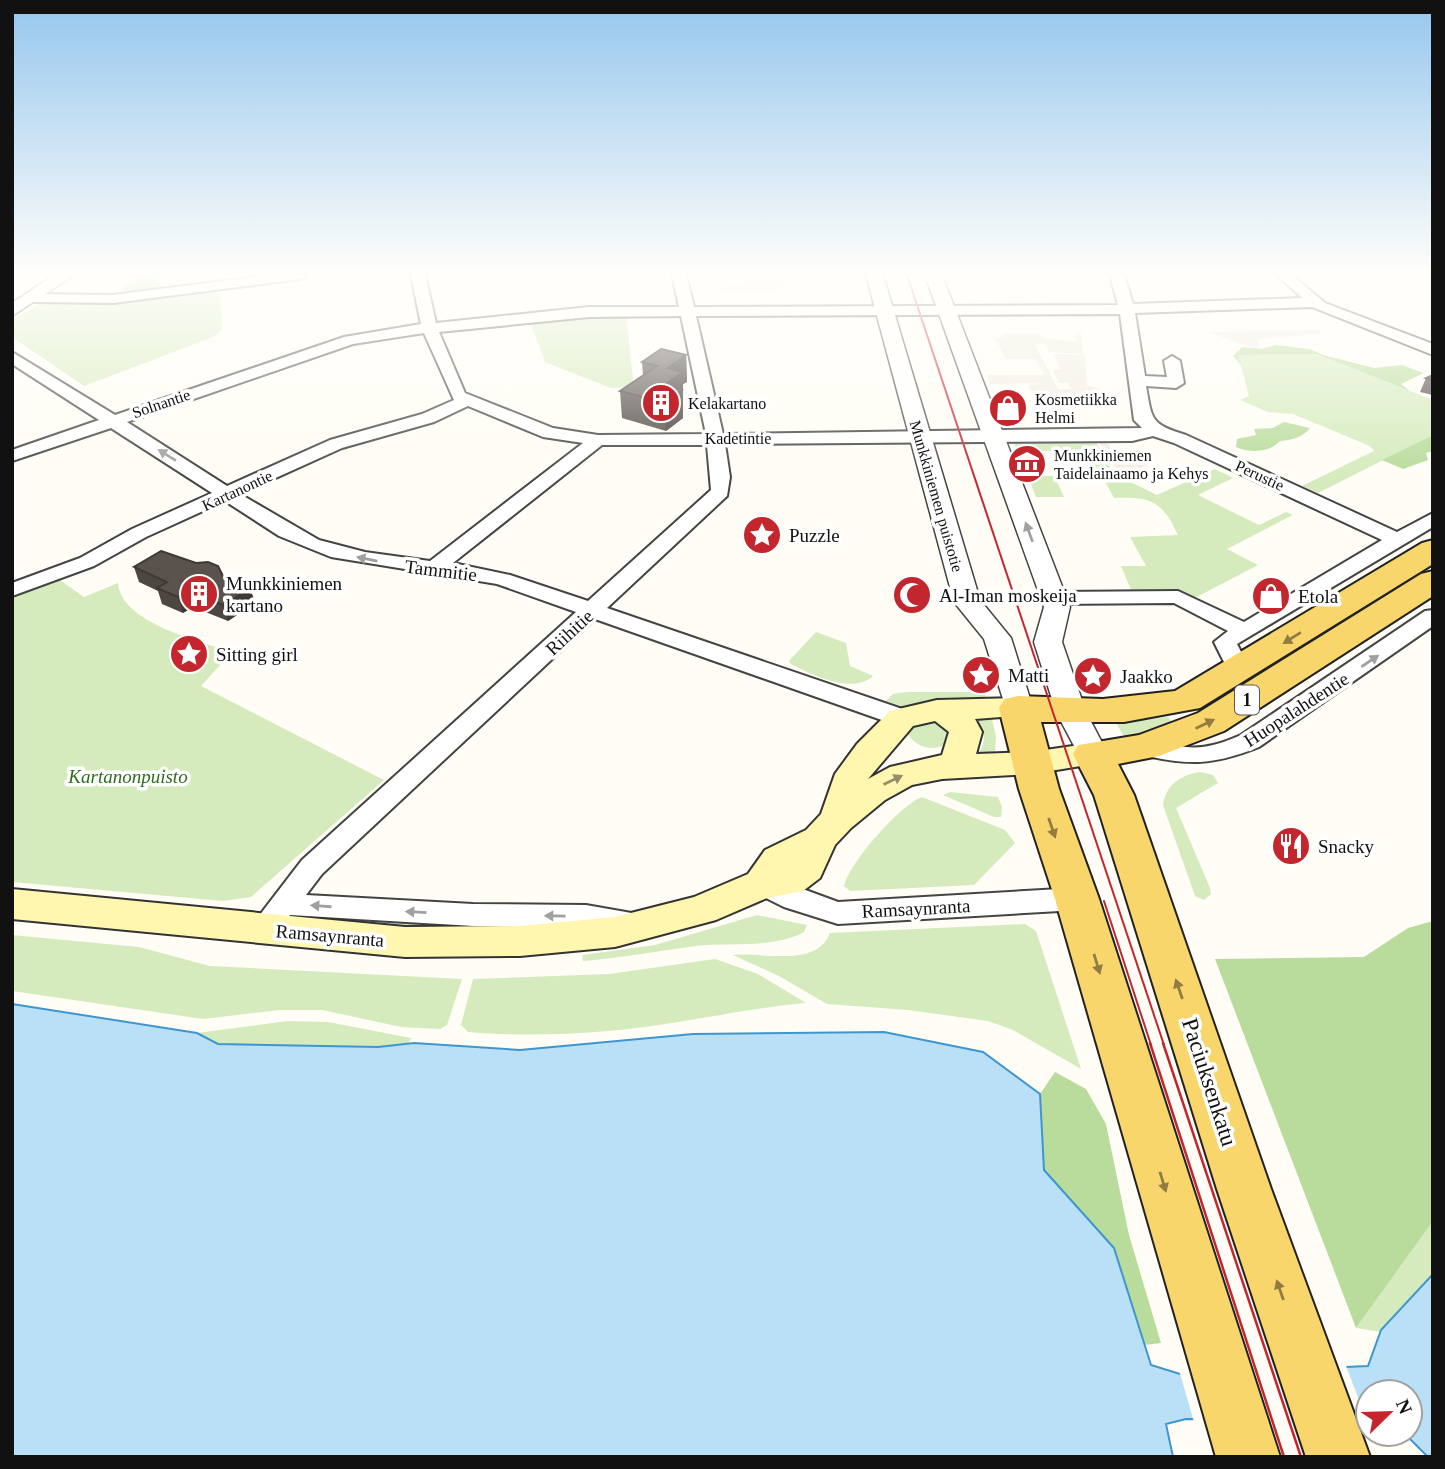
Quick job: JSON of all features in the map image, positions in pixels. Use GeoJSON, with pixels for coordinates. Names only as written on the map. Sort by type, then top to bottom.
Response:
{"type":"FeatureCollection","features":[{"type":"Feature","properties":{"kind":"main road","name":"1"},"geometry":{"type":"LineString","coordinates":[[1071,712],[1172,704],[1199,695],[1433,550]]}},
{"type":"Feature","properties":{"kind":"main road","name":"Huopalahdentie"},"geometry":{"type":"LineString","coordinates":[[1032,763],[1145,747],[1211,722],[1393,626],[1433,581]]}},
{"type":"Feature","properties":{"kind":"main road"},"geometry":{"type":"LineString","coordinates":[[1018,708],[1032,763],[1077,899],[1246,1451]]}},
{"type":"Feature","properties":{"kind":"main road"},"geometry":{"type":"LineString","coordinates":[[937,710],[956,719],[967,734],[967,742],[947,767],[908,749],[895,735],[898,722],[937,710],[1018,708],[1071,712]]}},
{"type":"Feature","properties":{"kind":"main road","name":"Ramsaynranta"},"geometry":{"type":"LineString","coordinates":[[12,904],[273,916],[405,942],[467,943],[574,937],[647,925],[702,911],[762,884],[790,881],[801,874],[829,830],[848,782],[869,752],[898,722]]}},
{"type":"Feature","properties":{"kind":"main road","name":"Paciuksenkatu"},"geometry":{"type":"LineString","coordinates":[[1093,754],[1114,796],[1335,1450]]}},
{"type":"Feature","properties":{"kind":"main road","name":"Ramsaynranta"},"geometry":{"type":"LineString","coordinates":[[829,830],[887,782],[902,775],[947,767],[1032,763]]}},
{"type":"Feature","properties":{"kind":"street","name":"Solnantie"},"geometry":{"type":"LineString","coordinates":[[12,456],[338,344]]}},
{"type":"Feature","properties":{"kind":"street"},"geometry":{"type":"LineString","coordinates":[[436,344],[453,389],[466,401]]}},
{"type":"Feature","properties":{"kind":"street","name":"Riihitie"},"geometry":{"type":"LineString","coordinates":[[273,916],[312,867],[720,492],[721,481],[714,439],[693,344]]}},
{"type":"Feature","properties":{"kind":"street","name":"Munkkiniemen puistotie"},"geometry":{"type":"LineString","coordinates":[[894,344],[967,602],[997,638],[1018,708]]}},
{"type":"Feature","properties":{"kind":"street"},"geometry":{"type":"LineString","coordinates":[[960,344],[1054,598],[1057,610],[1048,642],[1071,712]]}},
{"type":"Feature","properties":{"kind":"street"},"geometry":{"type":"LineString","coordinates":[[1132,344],[1143,420],[1154,431]]}},
{"type":"Feature","properties":{"kind":"street"},"geometry":{"type":"LineString","coordinates":[[1416,344],[1433,350]]}},
{"type":"Feature","properties":{"kind":"street","name":"Tammitie"},"geometry":{"type":"LineString","coordinates":[[12,356],[286,533],[312,545],[369,560],[435,567],[503,579],[898,722]]}},
{"type":"Feature","properties":{"kind":"street"},"geometry":{"type":"LineString","coordinates":[[1137,380],[1176,383],[1172,361]]}},
{"type":"Feature","properties":{"kind":"street","name":"Kadetintie"},"geometry":{"type":"LineString","coordinates":[[466,401],[549,433],[598,440],[1132,436],[1154,431]]}},
{"type":"Feature","properties":{"kind":"street","name":"Kartanontie"},"geometry":{"type":"LineString","coordinates":[[12,590],[87,562],[139,533],[336,444],[435,415],[466,401]]}},
{"type":"Feature","properties":{"kind":"street","name":"Perustie"},"geometry":{"type":"LineString","coordinates":[[1154,431],[1180,439],[1398,540]]}},
{"type":"Feature","properties":{"kind":"street"},"geometry":{"type":"LineString","coordinates":[[435,567],[598,440]]}},
{"type":"Feature","properties":{"kind":"street"},"geometry":{"type":"LineString","coordinates":[[1239,671],[1225,642],[1433,519]]}},
{"type":"Feature","properties":{"kind":"street"},"geometry":{"type":"LineString","coordinates":[[1054,598],[1178,597],[1243,631]]}},
{"type":"Feature","properties":{"kind":"street","name":"Huopalahdentie"},"geometry":{"type":"LineString","coordinates":[[1335,611],[1393,626],[1433,614]]}},
{"type":"Feature","properties":{"kind":"street","name":"Huopalahdentie"},"geometry":{"type":"LineString","coordinates":[[1145,747],[1195,758],[1217,756],[1250,741],[1393,626],[1433,614]]}},
{"type":"Feature","properties":{"kind":"street","name":"Paciuksenkatu"},"geometry":{"type":"LineString","coordinates":[[1071,712],[1093,754]]}},
{"type":"Feature","properties":{"kind":"street","name":"Ramsaynranta"},"geometry":{"type":"LineString","coordinates":[[762,884],[813,906],[838,913],[1077,899]]}},
{"type":"Feature","properties":{"kind":"green space"},"geometry":{"type":"Polygon","coordinates":[[[22,344],[196,344],[84,386],[22,344]]]}},
{"type":"Feature","properties":{"kind":"green space"},"geometry":{"type":"Polygon","coordinates":[[[538,344],[629,344],[634,387],[611,388],[545,362],[538,344]]]}},
{"type":"Feature","properties":{"kind":"green space"},"geometry":{"type":"Polygon","coordinates":[[[1275,345],[1310,349],[1374,368],[1402,365],[1424,373],[1401,384],[1410,391],[1316,354],[1238,355],[1241,365],[1233,356],[1242,347],[1263,349],[1275,345]]]}},
{"type":"Feature","properties":{"kind":"green space"},"geometry":{"type":"Polygon","coordinates":[[[1316,354],[1433,400],[1433,435],[1318,493],[1302,486],[1374,451],[1370,446],[1293,414],[1268,412],[1240,400],[1249,396],[1238,355],[1316,354]]]}},
{"type":"Feature","properties":{"kind":"green space"},"geometry":{"type":"Polygon","coordinates":[[[1284,422],[1310,428],[1300,436],[1280,441],[1265,450],[1253,451],[1236,447],[1237,439],[1256,435],[1254,429],[1273,428],[1284,422]]]}},
{"type":"Feature","properties":{"kind":"green space"},"geometry":{"type":"Polygon","coordinates":[[[1433,435],[1433,451],[1426,453],[1428,460],[1403,469],[1382,460],[1433,435]]]}},
{"type":"Feature","properties":{"kind":"green space"},"geometry":{"type":"Polygon","coordinates":[[[1096,442],[1114,474],[1157,495],[1215,469],[1233,478],[1198,495],[1259,525],[1286,512],[1293,515],[1227,549],[1258,565],[1193,599],[1132,592],[1121,566],[1146,566],[1130,537],[1178,535],[1166,514],[1154,503],[1146,500],[1114,498],[1099,470],[1090,470],[1080,451],[1017,451],[1014,443],[1096,442]]]}},
{"type":"Feature","properties":{"kind":"green space"},"geometry":{"type":"Polygon","coordinates":[[[1028,476],[1054,476],[1064,497],[1036,497],[1028,476]]]}},
{"type":"Feature","properties":{"kind":"green space","name":"Kartanonpuisto"},"geometry":{"type":"Polygon","coordinates":[[[54,576],[84,597],[118,583],[122,597],[147,620],[182,636],[232,652],[201,686],[384,780],[251,897],[223,901],[12,882],[12,594],[54,576]]]}},
{"type":"Feature","properties":{"kind":"green space"},"geometry":{"type":"Polygon","coordinates":[[[816,632],[846,643],[850,666],[873,676],[855,684],[844,683],[821,678],[791,664],[789,661],[816,632]]]}},
{"type":"Feature","properties":{"kind":"green space"},"geometry":{"type":"Polygon","coordinates":[[[985,692],[986,700],[901,706],[886,701],[893,694],[985,692]]]}},
{"type":"Feature","properties":{"kind":"green space"},"geometry":{"type":"Polygon","coordinates":[[[991,715],[996,736],[995,752],[979,752],[983,735],[975,719],[991,715]]]}},
{"type":"Feature","properties":{"kind":"green space"},"geometry":{"type":"Polygon","coordinates":[[[1168,717],[1174,725],[1125,738],[1116,723],[1168,717]]]}},
{"type":"Feature","properties":{"kind":"green space"},"geometry":{"type":"Polygon","coordinates":[[[936,721],[950,731],[946,745],[924,747],[907,733],[912,724],[936,721]]]}},
{"type":"Feature","properties":{"kind":"green space"},"geometry":{"type":"Polygon","coordinates":[[[1200,772],[1213,775],[1218,783],[1176,808],[1210,888],[1211,894],[1204,900],[1195,896],[1163,805],[1167,792],[1175,782],[1200,772]]]}},
{"type":"Feature","properties":{"kind":"green space"},"geometry":{"type":"Polygon","coordinates":[[[950,792],[998,797],[1002,807],[1001,817],[994,817],[943,795],[950,792]]]}},
{"type":"Feature","properties":{"kind":"green space"},"geometry":{"type":"Polygon","coordinates":[[[922,797],[1005,830],[1015,843],[974,885],[850,891],[844,886],[865,850],[901,811],[922,797]]]}},
{"type":"Feature","properties":{"kind":"green space"},"geometry":{"type":"Polygon","coordinates":[[[303,915],[584,922],[462,931],[324,922],[303,915]]]}},
{"type":"Feature","properties":{"kind":"green space"},"geometry":{"type":"Polygon","coordinates":[[[757,915],[807,925],[804,932],[779,941],[696,946],[583,961],[582,955],[655,945],[757,915]]]}},
{"type":"Feature","properties":{"kind":"green space"},"geometry":{"type":"Polygon","coordinates":[[[1433,921],[1433,1221],[1356,1328],[1215,959],[1364,957],[1408,928],[1433,921]]]}},
{"type":"Feature","properties":{"kind":"green space"},"geometry":{"type":"Polygon","coordinates":[[[1025,924],[1036,931],[1081,1069],[1013,1030],[988,1021],[908,1010],[827,1004],[779,976],[733,955],[802,955],[823,944],[830,933],[1025,924]]]}},
{"type":"Feature","properties":{"kind":"green space"},"geometry":{"type":"Polygon","coordinates":[[[12,935],[139,947],[210,966],[462,979],[447,1025],[440,1029],[401,1027],[322,1010],[280,1010],[203,1019],[12,991],[12,935]]]}},
{"type":"Feature","properties":{"kind":"green space"},"geometry":{"type":"Polygon","coordinates":[[[715,959],[758,974],[806,1003],[600,1032],[519,1035],[468,1032],[461,1025],[473,979],[609,974],[715,959]]]}},
{"type":"Feature","properties":{"kind":"green space"},"geometry":{"type":"Polygon","coordinates":[[[12,1004],[197,1033],[288,1021],[328,1022],[411,1038],[403,1054],[373,1081],[12,1004]]]}},
{"type":"Feature","properties":{"kind":"green space"},"geometry":{"type":"Polygon","coordinates":[[[1055,1072],[1086,1089],[1106,1124],[1129,1235],[1161,1343],[1145,1345],[1114,1248],[1044,1170],[1040,1094],[1055,1072]]]}},
{"type":"Feature","properties":{"kind":"green space"},"geometry":{"type":"Polygon","coordinates":[[[1433,1221],[1433,1329],[1406,1336],[1356,1328],[1433,1221]]]}},
{"type":"Feature","properties":{"kind":"shaded area"},"geometry":{"type":"Polygon","coordinates":[[[998,344],[1082,344],[1083,354],[1049,352],[1045,344],[1035,344],[1058,389],[1072,389],[1068,383],[1059,383],[1053,370],[1060,369],[1054,354],[1085,355],[1087,386],[1099,388],[1099,402],[1038,403],[1028,385],[1039,383],[990,384],[987,375],[1044,375],[1036,359],[1006,359],[998,344]]]}},
{"type":"Feature","properties":{"kind":"shaded area"},"geometry":{"type":"Polygon","coordinates":[[[1240,344],[1258,344],[1258,347],[1240,344]]]}},
{"type":"Feature","properties":{"kind":"shaded area"},"geometry":{"type":"Polygon","coordinates":[[[1096,436],[1105,436],[1111,450],[1117,453],[1154,462],[1124,476],[1110,462],[1096,436]]]}},
{"type":"Feature","properties":{"kind":"water"},"geometry":{"type":"Polygon","coordinates":[[[12,1004],[197,1033],[218,1044],[378,1047],[414,1043],[520,1050],[693,1034],[884,1032],[983,1052],[1040,1094],[1044,1170],[1114,1248],[1151,1365],[1180,1374],[1368,1366],[1381,1330],[1433,1274],[1433,1457],[1428,1457],[1419,1448],[1424,1448],[1424,1378],[1354,1378],[1354,1420],[1186,1419],[1166,1424],[1173,1457],[12,1457],[12,1004]]]}},
{"type":"Feature","properties":{"kind":"pier"},"geometry":{"type":"Polygon","coordinates":[[[1345,1363],[1354,1387],[1354,1424],[1194,1422],[1179,1370],[1345,1363]]]}},
{"type":"Feature","properties":{"kind":"building"},"geometry":{"type":"Polygon","coordinates":[[[661,349],[686,355],[668,368],[683,372],[664,385],[682,390],[665,403],[620,391],[657,366],[642,362],[661,349]]]}},
{"type":"Feature","properties":{"kind":"building"},"geometry":{"type":"Polygon","coordinates":[[[161,551],[196,563],[208,562],[218,566],[223,576],[250,588],[223,605],[187,591],[178,597],[157,588],[167,582],[134,567],[161,551]]]}},
{"type":"Feature","properties":{"kind":"tram line"},"geometry":{"type":"LineString","coordinates":[[930,344],[1164,1045]]}},
{"type":"Feature","properties":{"kind":"tram line"},"geometry":{"type":"LineString","coordinates":[[1104,901],[1151,1045]]}},
{"type":"Feature","properties":{"kind":"tram line"},"geometry":{"type":"LineString","coordinates":[[1150,1043],[1284,1457]]}},
{"type":"Feature","properties":{"kind":"tram line"},"geometry":{"type":"LineString","coordinates":[[1163,1043],[1301,1457]]}},
{"type":"Feature","properties":{"kind":"place","name":"Kelakartano"},"geometry":{"type":"Point","coordinates":[661,403]}},
{"type":"Feature","properties":{"kind":"place","name":"Kosmetiikka Helmi"},"geometry":{"type":"Point","coordinates":[1008,408]}},
{"type":"Feature","properties":{"kind":"place","name":"Munkkiniemen Taidelainaamo ja Kehys"},"geometry":{"type":"Point","coordinates":[1027,464]}},
{"type":"Feature","properties":{"kind":"place","name":"Puzzle"},"geometry":{"type":"Point","coordinates":[762,535]}},
{"type":"Feature","properties":{"kind":"place","name":"Munkkiniemen kartano"},"geometry":{"type":"Point","coordinates":[199,594]}},
{"type":"Feature","properties":{"kind":"place","name":"Al-Iman moskeija"},"geometry":{"type":"Point","coordinates":[912,595]}},
{"type":"Feature","properties":{"kind":"place","name":"Etola"},"geometry":{"type":"Point","coordinates":[1271,596]}},
{"type":"Feature","properties":{"kind":"place","name":"Sitting girl"},"geometry":{"type":"Point","coordinates":[189,654]}},
{"type":"Feature","properties":{"kind":"place","name":"Matti"},"geometry":{"type":"Point","coordinates":[981,675]}},
{"type":"Feature","properties":{"kind":"place","name":"Jaakko"},"geometry":{"type":"Point","coordinates":[1093,676]}},
{"type":"Feature","properties":{"kind":"place","name":"Snacky"},"geometry":{"type":"Point","coordinates":[1291,846]}}]}
